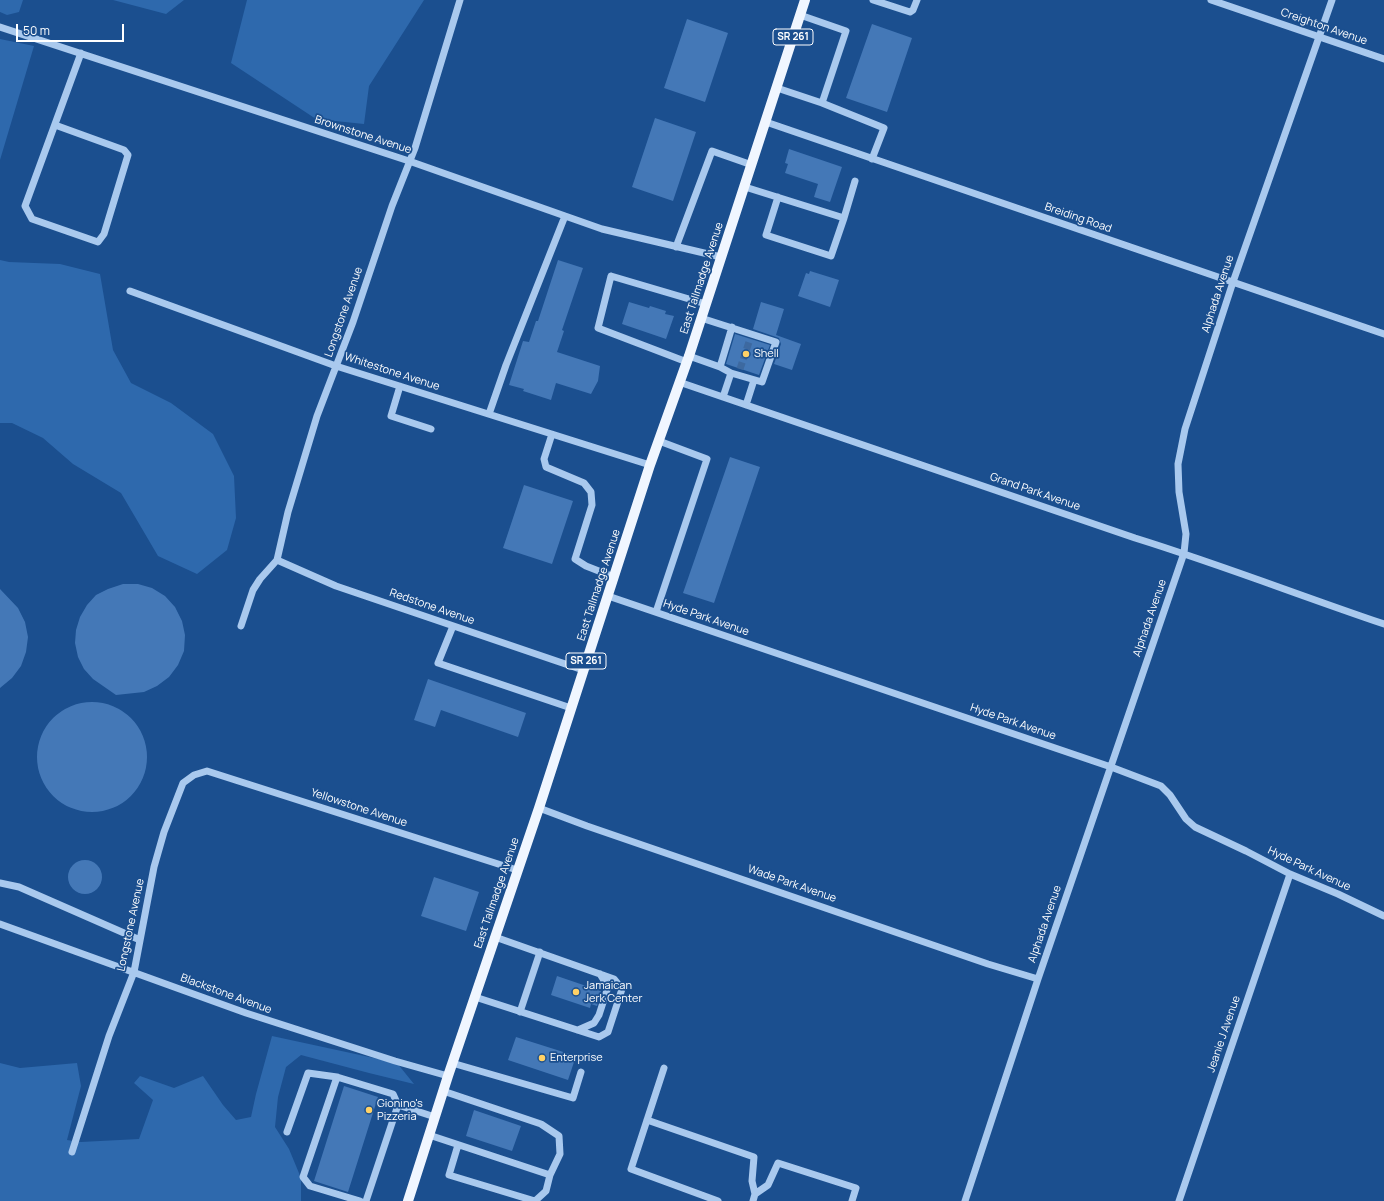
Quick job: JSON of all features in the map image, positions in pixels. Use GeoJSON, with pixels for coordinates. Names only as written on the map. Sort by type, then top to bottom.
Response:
{"type":"FeatureCollection","features":[{"type":"Feature","properties":{"kind":"main road","name":"East Tallmadge Avenue"},"geometry":{"type":"LineString","coordinates":[[408,1201],[452,1063],[539,808],[650,465],[688,359],[745,187],[805,0]]}},
{"type":"Feature","properties":{"kind":"street","name":"Longstone Avenue"},"geometry":{"type":"LineString","coordinates":[[241,626],[253,590],[260,579],[277,560],[288,512],[317,416],[353,322],[392,206],[415,148],[460,0]]}},
{"type":"Feature","properties":{"kind":"street"},"geometry":{"type":"LineString","coordinates":[[874,0],[910,12],[913,10],[917,0]]}},
{"type":"Feature","properties":{"kind":"street","name":"Creighton Avenue"},"geometry":{"type":"LineString","coordinates":[[1212,0],[1384,59]]}},
{"type":"Feature","properties":{"kind":"street","name":"Alphada Avenue"},"geometry":{"type":"LineString","coordinates":[[965,1201],[1038,979],[1184,553],[1186,534],[1178,464],[1185,429],[1233,282],[1318,36],[1332,0]]}},
{"type":"Feature","properties":{"kind":"street"},"geometry":{"type":"LineString","coordinates":[[800,15],[846,31],[822,103]]}},
{"type":"Feature","properties":{"kind":"street","name":"Brownstone Avenue"},"geometry":{"type":"LineString","coordinates":[[0,27],[409,161],[602,229],[721,257]]}},
{"type":"Feature","properties":{"kind":"street"},"geometry":{"type":"LineString","coordinates":[[55,125],[124,150],[128,155],[104,234],[98,242],[32,219],[25,206],[81,53]]}},
{"type":"Feature","properties":{"kind":"street"},"geometry":{"type":"LineString","coordinates":[[777,88],[822,103],[884,128],[872,159]]}},
{"type":"Feature","properties":{"kind":"street","name":"Breiding Road"},"geometry":{"type":"LineString","coordinates":[[766,122],[1384,334]]}},
{"type":"Feature","properties":{"kind":"street"},"geometry":{"type":"LineString","coordinates":[[676,246],[712,152],[752,164]]}},
{"type":"Feature","properties":{"kind":"street"},"geometry":{"type":"LineString","coordinates":[[778,197],[766,236],[831,256],[855,181]]}},
{"type":"Feature","properties":{"kind":"street"},"geometry":{"type":"LineString","coordinates":[[745,187],[844,218]]}},
{"type":"Feature","properties":{"kind":"street"},"geometry":{"type":"LineString","coordinates":[[489,414],[509,358],[565,216]]}},
{"type":"Feature","properties":{"kind":"street"},"geometry":{"type":"LineString","coordinates":[[701,318],[732,327],[751,336],[776,342],[762,382],[754,380],[740,372],[731,373],[720,367],[688,359],[598,328],[611,276],[706,304]]}},
{"type":"Feature","properties":{"kind":"street","name":"Whitestone Avenue"},"geometry":{"type":"LineString","coordinates":[[130,292],[336,366],[650,465]]}},
{"type":"Feature","properties":{"kind":"street"},"geometry":{"type":"LineString","coordinates":[[720,367],[732,327]]}},
{"type":"Feature","properties":{"kind":"street"},"geometry":{"type":"LineString","coordinates":[[723,397],[731,373]]}},
{"type":"Feature","properties":{"kind":"street"},"geometry":{"type":"LineString","coordinates":[[746,405],[754,380]]}},
{"type":"Feature","properties":{"kind":"street","name":"Grand Park Avenue"},"geometry":{"type":"LineString","coordinates":[[679,382],[1135,538],[1184,553],[1230,571],[1384,624]]}},
{"type":"Feature","properties":{"kind":"street"},"geometry":{"type":"LineString","coordinates":[[400,386],[391,416],[431,429]]}},
{"type":"Feature","properties":{"kind":"street"},"geometry":{"type":"LineString","coordinates":[[552,434],[544,459],[546,467],[584,483],[591,492],[592,505],[575,559],[586,566],[614,577]]}},
{"type":"Feature","properties":{"kind":"street"},"geometry":{"type":"LineString","coordinates":[[656,612],[708,459],[659,441]]}},
{"type":"Feature","properties":{"kind":"street","name":"Redstone Avenue"},"geometry":{"type":"LineString","coordinates":[[277,560],[336,586],[583,670]]}},
{"type":"Feature","properties":{"kind":"street","name":"Hyde Park Avenue"},"geometry":{"type":"LineString","coordinates":[[608,596],[1111,767],[1161,786],[1170,795],[1186,819],[1195,827],[1290,874],[1338,894],[1384,916]]}},
{"type":"Feature","properties":{"kind":"street"},"geometry":{"type":"LineString","coordinates":[[453,626],[438,663],[571,708]]}},
{"type":"Feature","properties":{"kind":"street","name":"Yellowstone Avenue"},"geometry":{"type":"LineString","coordinates":[[194,775],[207,771],[518,870]]}},
{"type":"Feature","properties":{"kind":"street","name":"Longstone Avenue"},"geometry":{"type":"LineString","coordinates":[[72,1152],[109,1036],[134,972],[154,867],[164,832],[183,783],[194,775]]}},
{"type":"Feature","properties":{"kind":"street","name":"Wade Park Avenue"},"geometry":{"type":"LineString","coordinates":[[539,808],[587,826],[988,964],[1038,979]]}},
{"type":"Feature","properties":{"kind":"street","name":"Jeanie J Avenue"},"geometry":{"type":"LineString","coordinates":[[1179,1201],[1290,874]]}},
{"type":"Feature","properties":{"kind":"street"},"geometry":{"type":"LineString","coordinates":[[0,883],[19,887],[140,940]]}},
{"type":"Feature","properties":{"kind":"street","name":"Blackstone Avenue"},"geometry":{"type":"LineString","coordinates":[[0,924],[246,1013],[395,1061],[448,1076]]}},
{"type":"Feature","properties":{"kind":"street"},"geometry":{"type":"LineString","coordinates":[[475,997],[599,1037],[608,1032],[622,989],[614,979],[495,937]]}},
{"type":"Feature","properties":{"kind":"street"},"geometry":{"type":"LineString","coordinates":[[520,1012],[540,952]]}},
{"type":"Feature","properties":{"kind":"street"},"geometry":{"type":"LineString","coordinates":[[578,1030],[594,1023],[599,1015],[608,987],[600,974]]}},
{"type":"Feature","properties":{"kind":"street"},"geometry":{"type":"LineString","coordinates":[[452,1063],[573,1098],[582,1072]]}},
{"type":"Feature","properties":{"kind":"street"},"geometry":{"type":"LineString","coordinates":[[664,1068],[631,1169],[718,1201]]}},
{"type":"Feature","properties":{"kind":"street"},"geometry":{"type":"LineString","coordinates":[[287,1132],[308,1073],[337,1077],[393,1094],[398,1105],[366,1201]]}},
{"type":"Feature","properties":{"kind":"street"},"geometry":{"type":"LineString","coordinates":[[337,1077],[303,1177],[310,1186],[360,1201]]}},
{"type":"Feature","properties":{"kind":"street"},"geometry":{"type":"LineString","coordinates":[[443,1091],[541,1124],[559,1136],[560,1154],[550,1175],[546,1191],[535,1201],[449,1175],[458,1145]]}},
{"type":"Feature","properties":{"kind":"street"},"geometry":{"type":"LineString","coordinates":[[398,1105],[435,1117]]}},
{"type":"Feature","properties":{"kind":"street"},"geometry":{"type":"LineString","coordinates":[[647,1120],[754,1157],[752,1181],[754,1197]]}},
{"type":"Feature","properties":{"kind":"street"},"geometry":{"type":"LineString","coordinates":[[429,1136],[550,1175]]}},
{"type":"Feature","properties":{"kind":"street"},"geometry":{"type":"LineString","coordinates":[[754,1197],[768,1185],[778,1163],[856,1188],[852,1201]]}},
{"type":"Feature","properties":{"kind":"shaded area"},"geometry":{"type":"Polygon","coordinates":[[[0,0],[23,0],[19,12],[7,15],[0,12],[0,0]]]}},
{"type":"Feature","properties":{"kind":"shaded area"},"geometry":{"type":"Polygon","coordinates":[[[113,0],[184,0],[166,14],[113,0]]]}},
{"type":"Feature","properties":{"kind":"shaded area"},"geometry":{"type":"Polygon","coordinates":[[[247,0],[424,0],[369,86],[364,124],[316,119],[231,63],[247,0]]]}},
{"type":"Feature","properties":{"kind":"shaded area"},"geometry":{"type":"Polygon","coordinates":[[[0,39],[34,46],[0,160],[0,39]]]}},
{"type":"Feature","properties":{"kind":"shaded area"},"geometry":{"type":"Polygon","coordinates":[[[0,260],[9,262],[60,264],[100,274],[113,350],[131,383],[171,403],[213,434],[234,476],[236,518],[227,550],[197,574],[158,556],[121,493],[73,464],[43,438],[12,423],[0,423],[0,260]]]}},
{"type":"Feature","properties":{"kind":"shaded area"},"geometry":{"type":"Polygon","coordinates":[[[272,1036],[397,1063],[414,1084],[301,1055],[286,1067],[278,1097],[275,1127],[289,1149],[301,1178],[301,1201],[0,1201],[0,1063],[20,1068],[77,1063],[81,1086],[67,1140],[81,1142],[139,1139],[153,1100],[134,1083],[140,1076],[174,1088],[203,1076],[223,1105],[236,1120],[251,1117],[272,1036]]]}},
{"type":"Feature","properties":{"kind":"building"},"geometry":{"type":"Polygon","coordinates":[[[687,19],[728,33],[705,102],[664,88],[687,19]]]}},
{"type":"Feature","properties":{"kind":"building"},"geometry":{"type":"Polygon","coordinates":[[[872,24],[912,38],[887,112],[846,98],[872,24]]]}},
{"type":"Feature","properties":{"kind":"building"},"geometry":{"type":"Polygon","coordinates":[[[655,118],[696,132],[673,201],[632,187],[655,118]]]}},
{"type":"Feature","properties":{"kind":"building"},"geometry":{"type":"Polygon","coordinates":[[[789,149],[842,167],[830,202],[814,197],[818,184],[785,173],[788,164],[785,163],[789,149]]]}},
{"type":"Feature","properties":{"kind":"building"},"geometry":{"type":"Polygon","coordinates":[[[558,260],[583,268],[562,330],[564,331],[557,352],[600,366],[598,381],[591,394],[556,383],[551,400],[523,391],[524,389],[509,385],[523,341],[529,342],[536,321],[538,321],[558,260]]]}},
{"type":"Feature","properties":{"kind":"building"},"geometry":{"type":"Polygon","coordinates":[[[810,271],[839,280],[830,307],[798,296],[806,273],[809,274],[810,271]]]}},
{"type":"Feature","properties":{"kind":"building"},"geometry":{"type":"Polygon","coordinates":[[[629,302],[649,308],[650,306],[666,311],[665,314],[674,316],[666,339],[622,324],[629,302]]]}},
{"type":"Feature","properties":{"kind":"building"},"geometry":{"type":"Polygon","coordinates":[[[761,302],[784,309],[776,335],[801,344],[792,370],[774,364],[781,344],[779,338],[753,329],[761,302]]]}},
{"type":"Feature","properties":{"kind":"building","name":"Shell"},"geometry":{"type":"Polygon","coordinates":[[[735,334],[770,345],[759,375],[726,364],[735,334]]]}},
{"type":"Feature","properties":{"kind":"building"},"geometry":{"type":"Polygon","coordinates":[[[730,457],[760,467],[714,603],[683,593],[730,457]]]}},
{"type":"Feature","properties":{"kind":"building"},"geometry":{"type":"Polygon","coordinates":[[[524,485],[573,501],[552,564],[503,548],[524,485]]]}},
{"type":"Feature","properties":{"kind":"building"},"geometry":{"type":"Polygon","coordinates":[[[123,584],[138,584],[152,588],[165,596],[175,607],[182,621],[185,635],[184,651],[178,665],[169,677],[157,686],[144,692],[116,695],[93,679],[84,669],[78,657],[75,643],[76,630],[80,617],[87,605],[96,595],[123,584]]]}},
{"type":"Feature","properties":{"kind":"building"},"geometry":{"type":"Polygon","coordinates":[[[0,589],[18,608],[25,622],[28,637],[26,652],[21,666],[12,678],[0,688],[0,589]]]}},
{"type":"Feature","properties":{"kind":"building"},"geometry":{"type":"Polygon","coordinates":[[[428,679],[526,713],[518,737],[441,710],[435,727],[414,720],[428,679]]]}},
{"type":"Feature","properties":{"kind":"building"},"geometry":{"type":"Polygon","coordinates":[[[92,702],[113,707],[131,718],[142,736],[147,757],[142,778],[131,796],[113,807],[92,812],[71,807],[53,796],[42,778],[37,757],[42,736],[53,718],[71,707],[92,702]]]}},
{"type":"Feature","properties":{"kind":"building"},"geometry":{"type":"Polygon","coordinates":[[[82,860],[88,860],[97,865],[101,871],[101,883],[97,889],[88,894],[82,894],[73,889],[68,880],[68,874],[73,865],[82,860]]]}},
{"type":"Feature","properties":{"kind":"building"},"geometry":{"type":"Polygon","coordinates":[[[434,877],[479,892],[466,931],[421,916],[434,877]]]}},
{"type":"Feature","properties":{"kind":"building"},"geometry":{"type":"Polygon","coordinates":[[[557,976],[601,991],[597,1006],[591,1004],[590,1008],[551,995],[557,976]]]}},
{"type":"Feature","properties":{"kind":"building","name":"Enterprise"},"geometry":{"type":"Polygon","coordinates":[[[516,1037],[576,1056],[568,1080],[508,1060],[516,1037]]]}},
{"type":"Feature","properties":{"kind":"building"},"geometry":{"type":"Polygon","coordinates":[[[344,1086],[378,1097],[348,1192],[314,1181],[344,1086]]]}},
{"type":"Feature","properties":{"kind":"building"},"geometry":{"type":"Polygon","coordinates":[[[474,1110],[521,1126],[512,1151],[466,1136],[474,1110]]]}},
{"type":"Feature","properties":{"kind":"tunnel"},"geometry":{"type":"LineString","coordinates":[[740,369],[750,339]]}},
{"type":"Feature","properties":{"kind":"place","name":"Shell"},"geometry":{"type":"Point","coordinates":[746,354]}},
{"type":"Feature","properties":{"kind":"place","name":"Jamaican Jerk Center"},"geometry":{"type":"Point","coordinates":[576,992]}},
{"type":"Feature","properties":{"kind":"place","name":"Enterprise"},"geometry":{"type":"Point","coordinates":[542,1058]}},
{"type":"Feature","properties":{"kind":"place","name":"Gionino's Pizzeria"},"geometry":{"type":"Point","coordinates":[369,1110]}}]}
